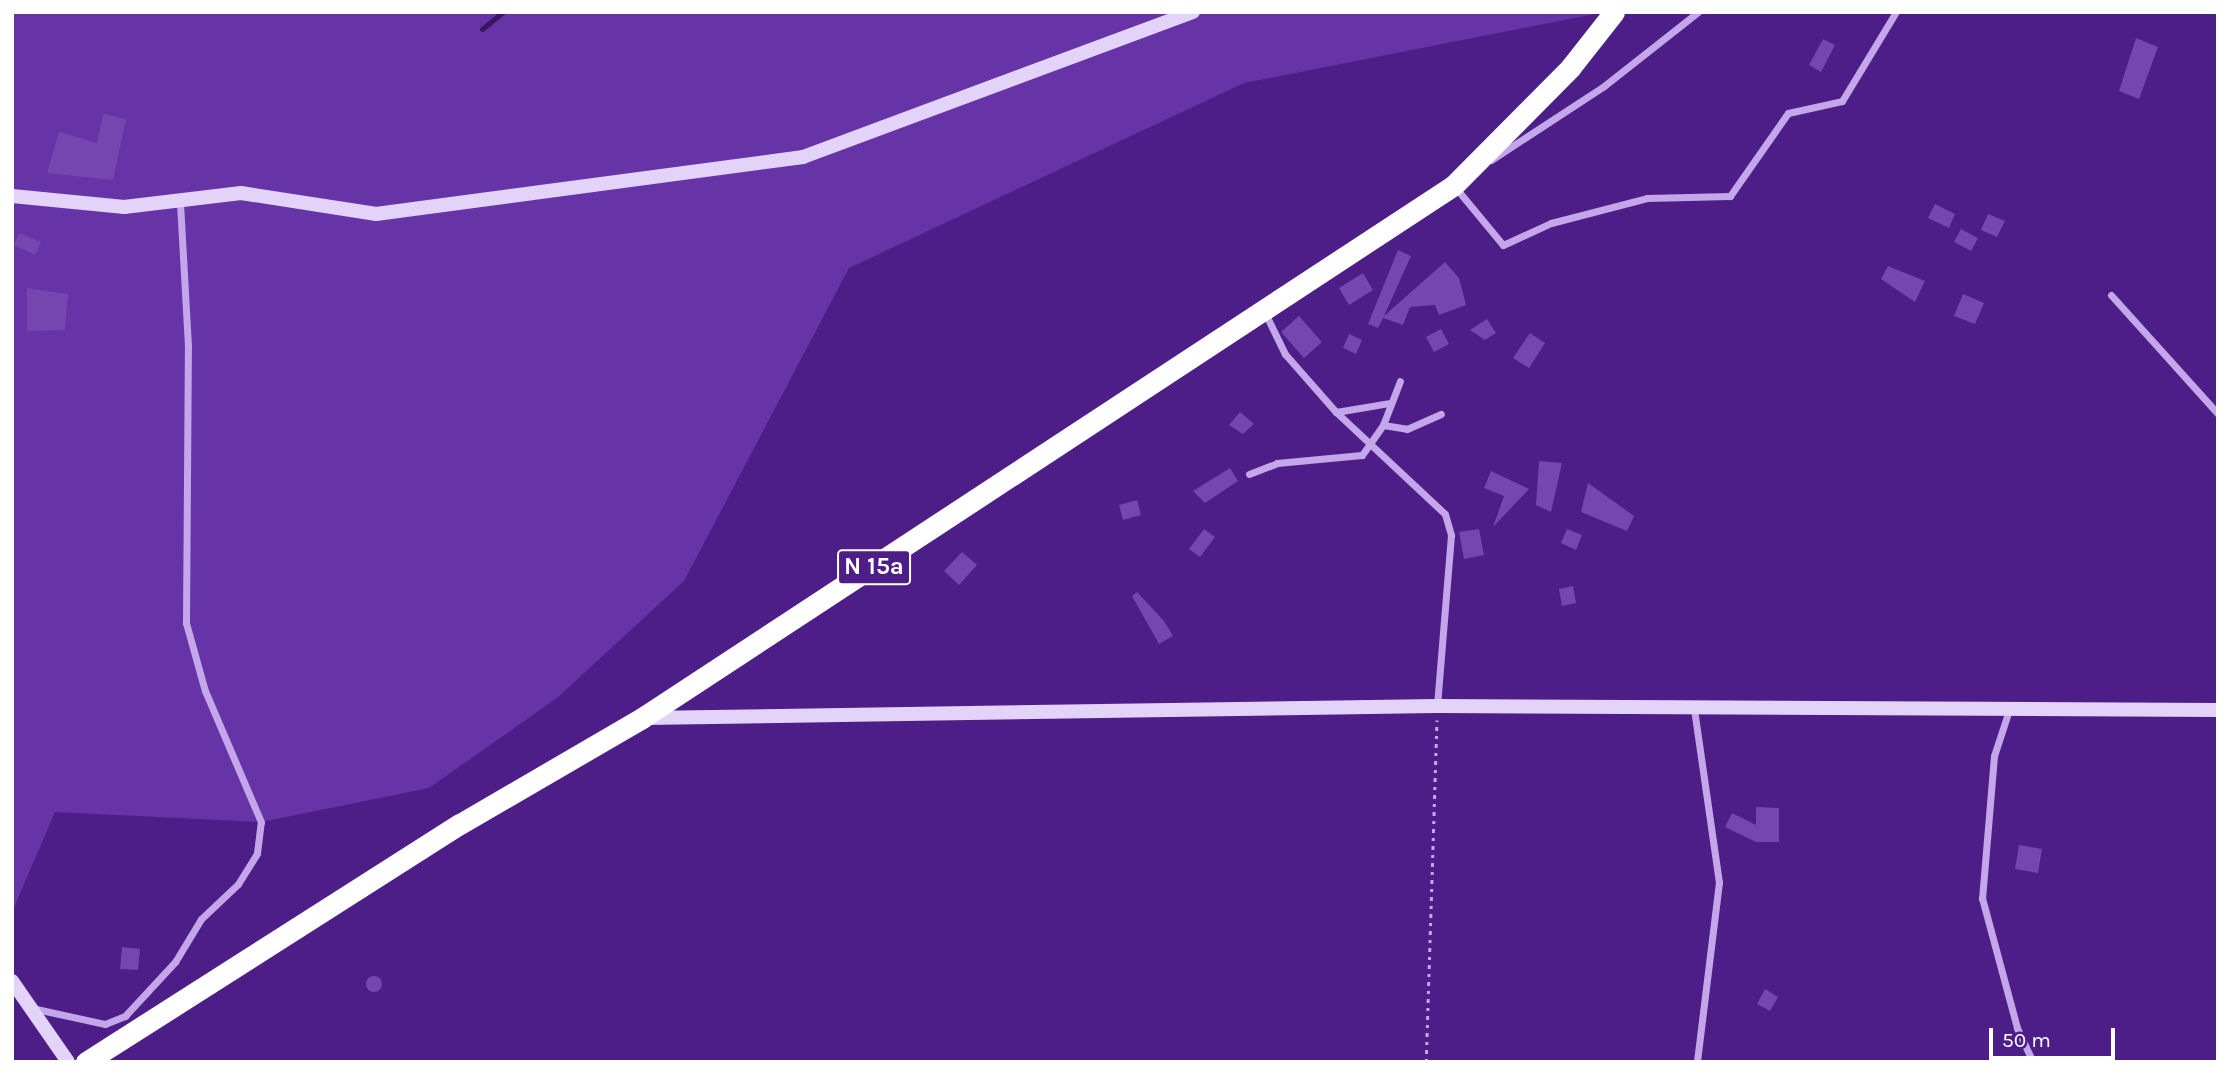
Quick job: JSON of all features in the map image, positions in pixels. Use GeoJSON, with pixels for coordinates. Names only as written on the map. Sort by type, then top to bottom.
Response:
{"type":"FeatureCollection","features":[{"type":"Feature","properties":{"kind":"highway","name":"N 15a"},"geometry":{"type":"LineString","coordinates":[[94,1059],[460,824],[642,718],[1454,185],[1570,68],[1614,12]]}},
{"type":"Feature","properties":{"kind":"street"},"geometry":{"type":"LineString","coordinates":[[12,196],[124,207],[241,193],[376,214],[803,158],[1193,12]]}},
{"type":"Feature","properties":{"kind":"street"},"geometry":{"type":"LineString","coordinates":[[1698,12],[1604,86],[1454,185],[1503,245],[1551,223],[1647,198],[1730,196],[1788,113],[1842,102],[1868,67],[1896,12]]}},
{"type":"Feature","properties":{"kind":"street"},"geometry":{"type":"LineString","coordinates":[[36,1009],[106,1024],[125,1016],[175,962],[201,919],[238,884],[257,853],[261,822],[205,691],[186,623],[188,345],[180,201]]}},
{"type":"Feature","properties":{"kind":"street"},"geometry":{"type":"LineString","coordinates":[[2111,295],[2218,414]]}},
{"type":"Feature","properties":{"kind":"street"},"geometry":{"type":"LineString","coordinates":[[1264,310],[1285,354],[1336,412],[1445,514],[1451,535],[1437,706]]}},
{"type":"Feature","properties":{"kind":"street"},"geometry":{"type":"LineString","coordinates":[[1249,474],[1277,463],[1362,455],[1373,444],[1383,425],[1400,381]]}},
{"type":"Feature","properties":{"kind":"street"},"geometry":{"type":"LineString","coordinates":[[1336,412],[1390,403]]}},
{"type":"Feature","properties":{"kind":"street"},"geometry":{"type":"LineString","coordinates":[[1383,425],[1407,429],[1441,414]]}},
{"type":"Feature","properties":{"kind":"street"},"geometry":{"type":"LineString","coordinates":[[642,718],[1437,706],[1694,709],[2011,706],[2218,710]]}},
{"type":"Feature","properties":{"kind":"street"},"geometry":{"type":"LineString","coordinates":[[2011,706],[1994,756],[1982,898],[2017,1028],[2033,1062]]}},
{"type":"Feature","properties":{"kind":"street"},"geometry":{"type":"LineString","coordinates":[[1694,709],[1719,882],[1697,1062]]}},
{"type":"Feature","properties":{"kind":"street"},"geometry":{"type":"LineString","coordinates":[[12,981],[36,1009],[68,1062]]}},
{"type":"Feature","properties":{"kind":"path"},"geometry":{"type":"LineString","coordinates":[[1426,1062],[1437,706]]}},
{"type":"Feature","properties":{"kind":"shaded area"},"geometry":{"type":"Polygon","coordinates":[[[12,12],[1605,12],[1244,83],[849,268],[684,581],[557,698],[429,788],[261,822],[55,812],[12,912],[12,12]]]}},
{"type":"Feature","properties":{"kind":"building"},"geometry":{"type":"Polygon","coordinates":[[[2136,38],[2158,47],[2139,99],[2119,91],[2136,38]]]}},
{"type":"Feature","properties":{"kind":"building"},"geometry":{"type":"Polygon","coordinates":[[[1823,39],[1835,45],[1821,72],[1809,65],[1823,39]]]}},
{"type":"Feature","properties":{"kind":"building"},"geometry":{"type":"Polygon","coordinates":[[[103,114],[126,119],[113,180],[47,173],[59,132],[97,143],[103,114]]]}},
{"type":"Feature","properties":{"kind":"building"},"geometry":{"type":"Polygon","coordinates":[[[1935,204],[1955,214],[1949,228],[1928,218],[1935,204]]]}},
{"type":"Feature","properties":{"kind":"building"},"geometry":{"type":"Polygon","coordinates":[[[1988,214],[2005,221],[1997,237],[1981,230],[1988,214]]]}},
{"type":"Feature","properties":{"kind":"building"},"geometry":{"type":"Polygon","coordinates":[[[1961,229],[1978,238],[1971,251],[1954,242],[1961,229]]]}},
{"type":"Feature","properties":{"kind":"building"},"geometry":{"type":"Polygon","coordinates":[[[19,233],[41,242],[35,255],[14,245],[19,233]]]}},
{"type":"Feature","properties":{"kind":"building"},"geometry":{"type":"Polygon","coordinates":[[[1398,250],[1411,256],[1384,316],[1445,262],[1459,278],[1466,305],[1439,315],[1435,305],[1410,307],[1403,325],[1383,318],[1378,328],[1368,324],[1398,250]]]}},
{"type":"Feature","properties":{"kind":"building"},"geometry":{"type":"Polygon","coordinates":[[[1888,266],[1925,281],[1915,302],[1881,279],[1888,266]]]}},
{"type":"Feature","properties":{"kind":"building"},"geometry":{"type":"Polygon","coordinates":[[[1363,273],[1373,290],[1349,305],[1339,288],[1363,273]]]}},
{"type":"Feature","properties":{"kind":"building"},"geometry":{"type":"Polygon","coordinates":[[[27,288],[68,294],[65,330],[27,331],[27,288]]]}},
{"type":"Feature","properties":{"kind":"building"},"geometry":{"type":"Polygon","coordinates":[[[1963,294],[1984,303],[1975,324],[1954,316],[1963,294]]]}},
{"type":"Feature","properties":{"kind":"building"},"geometry":{"type":"Polygon","coordinates":[[[1299,316],[1322,342],[1304,358],[1281,332],[1299,316]]]}},
{"type":"Feature","properties":{"kind":"building"},"geometry":{"type":"Polygon","coordinates":[[[1487,319],[1496,333],[1485,340],[1470,330],[1487,319]]]}},
{"type":"Feature","properties":{"kind":"building"},"geometry":{"type":"Polygon","coordinates":[[[1441,329],[1449,344],[1434,352],[1426,337],[1441,329]]]}},
{"type":"Feature","properties":{"kind":"building"},"geometry":{"type":"Polygon","coordinates":[[[1530,333],[1545,343],[1529,368],[1513,358],[1530,333]]]}},
{"type":"Feature","properties":{"kind":"building"},"geometry":{"type":"Polygon","coordinates":[[[1349,334],[1362,340],[1356,354],[1343,348],[1349,334]]]}},
{"type":"Feature","properties":{"kind":"building"},"geometry":{"type":"Polygon","coordinates":[[[1240,412],[1254,424],[1243,434],[1229,425],[1240,412]]]}},
{"type":"Feature","properties":{"kind":"building"},"geometry":{"type":"Polygon","coordinates":[[[1539,461],[1562,463],[1551,512],[1536,505],[1539,461]]]}},
{"type":"Feature","properties":{"kind":"building"},"geometry":{"type":"Polygon","coordinates":[[[1230,468],[1238,481],[1205,503],[1193,491],[1230,468]]]}},
{"type":"Feature","properties":{"kind":"building"},"geometry":{"type":"Polygon","coordinates":[[[1491,471],[1529,489],[1493,527],[1504,496],[1484,488],[1491,471]]]}},
{"type":"Feature","properties":{"kind":"building"},"geometry":{"type":"Polygon","coordinates":[[[1588,483],[1634,516],[1627,531],[1581,512],[1588,483]]]}},
{"type":"Feature","properties":{"kind":"building"},"geometry":{"type":"Polygon","coordinates":[[[1137,500],[1141,515],[1123,520],[1119,505],[1137,500]]]}},
{"type":"Feature","properties":{"kind":"building"},"geometry":{"type":"Polygon","coordinates":[[[1204,529],[1215,537],[1200,557],[1189,549],[1204,529]]]}},
{"type":"Feature","properties":{"kind":"building"},"geometry":{"type":"Polygon","coordinates":[[[1479,529],[1484,555],[1464,559],[1459,532],[1479,529]]]}},
{"type":"Feature","properties":{"kind":"building"},"geometry":{"type":"Polygon","coordinates":[[[1567,529],[1582,535],[1576,550],[1561,543],[1567,529]]]}},
{"type":"Feature","properties":{"kind":"building"},"geometry":{"type":"Polygon","coordinates":[[[962,552],[977,565],[959,585],[944,571],[962,552]]]}},
{"type":"Feature","properties":{"kind":"building"},"geometry":{"type":"Polygon","coordinates":[[[1573,586],[1576,603],[1562,606],[1559,589],[1573,586]]]}},
{"type":"Feature","properties":{"kind":"building"},"geometry":{"type":"Polygon","coordinates":[[[1137,592],[1164,621],[1173,636],[1159,644],[1132,596],[1137,592]]]}},
{"type":"Feature","properties":{"kind":"building"},"geometry":{"type":"Polygon","coordinates":[[[1756,807],[1779,808],[1779,842],[1756,842],[1725,827],[1732,813],[1756,825],[1756,807]]]}},
{"type":"Feature","properties":{"kind":"building"},"geometry":{"type":"Polygon","coordinates":[[[2019,845],[2042,849],[2038,873],[2015,869],[2019,845]]]}},
{"type":"Feature","properties":{"kind":"building"},"geometry":{"type":"Polygon","coordinates":[[[122,947],[140,949],[138,970],[120,969],[122,947]]]}},
{"type":"Feature","properties":{"kind":"building"},"geometry":{"type":"Polygon","coordinates":[[[371,976],[377,976],[382,984],[380,990],[371,992],[366,987],[366,981],[371,976]]]}},
{"type":"Feature","properties":{"kind":"building"},"geometry":{"type":"Polygon","coordinates":[[[1765,989],[1778,997],[1770,1011],[1757,1004],[1765,989]]]}},
{"type":"Feature","properties":{"kind":"waterway"},"geometry":{"type":"LineString","coordinates":[[482,29],[503,12]]}}]}
